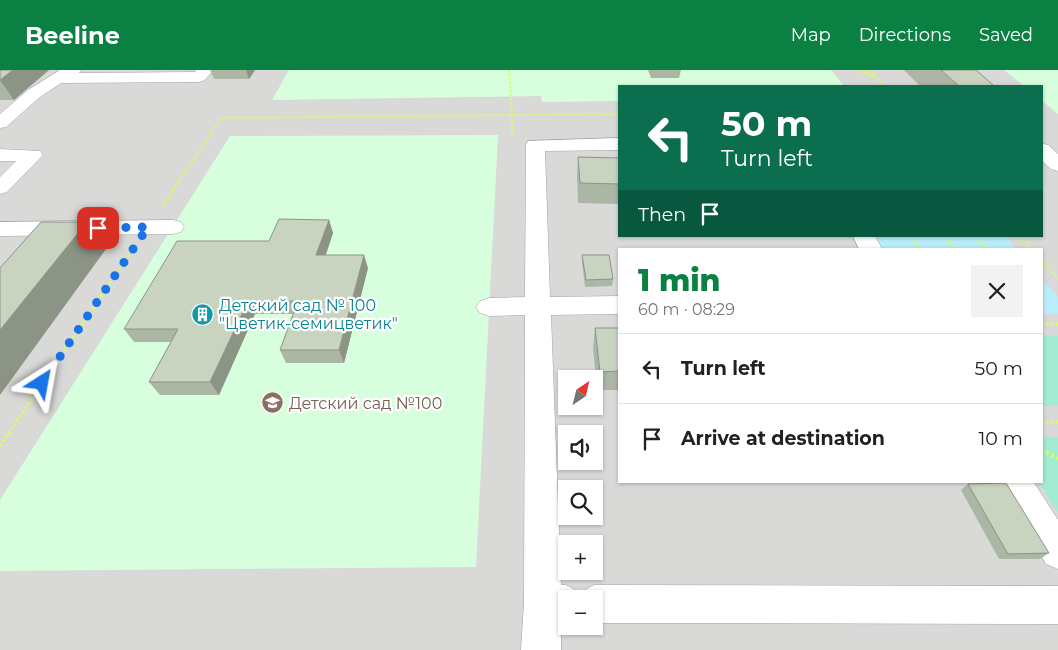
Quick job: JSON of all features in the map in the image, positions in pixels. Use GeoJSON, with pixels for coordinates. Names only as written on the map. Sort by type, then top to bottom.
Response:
{"type":"FeatureCollection","features":[{"type":"Feature","properties":{"kind":"lane"},"geometry":{"type":"LineString","coordinates":[[0,123],[37,90],[56,78],[74,70]]}},
{"type":"Feature","properties":{"kind":"lane"},"geometry":{"type":"LineString","coordinates":[[56,78],[199,77],[206,70]]}},
{"type":"Feature","properties":{"kind":"lane"},"geometry":{"type":"LineString","coordinates":[[541,650],[554,604],[539,306],[535,145],[618,144]]}},
{"type":"Feature","properties":{"kind":"lane"},"geometry":{"type":"LineString","coordinates":[[1043,151],[1058,165]]}},
{"type":"Feature","properties":{"kind":"lane"},"geometry":{"type":"LineString","coordinates":[[0,155],[33,155],[0,188]]}},
{"type":"Feature","properties":{"kind":"lane"},"geometry":{"type":"LineString","coordinates":[[0,229],[173,227]]}},
{"type":"Feature","properties":{"kind":"lane"},"geometry":{"type":"LineString","coordinates":[[45,251],[64,228]]}},
{"type":"Feature","properties":{"kind":"lane"},"geometry":{"type":"LineString","coordinates":[[489,307],[618,305]]}},
{"type":"Feature","properties":{"kind":"lane"},"geometry":{"type":"LineString","coordinates":[[1016,483],[1058,552]]}},
{"type":"Feature","properties":{"kind":"lane"},"geometry":{"type":"LineString","coordinates":[[603,604],[1058,605]]}},
{"type":"Feature","properties":{"kind":"path"},"geometry":{"type":"LineString","coordinates":[[509,70],[512,115]]}},
{"type":"Feature","properties":{"kind":"path"},"geometry":{"type":"LineString","coordinates":[[856,70],[875,77]]}},
{"type":"Feature","properties":{"kind":"path"},"geometry":{"type":"LineString","coordinates":[[869,70],[883,85]]}},
{"type":"Feature","properties":{"kind":"path"},"geometry":{"type":"LineString","coordinates":[[0,446],[221,118],[618,114]]}},
{"type":"Feature","properties":{"kind":"path"},"geometry":{"type":"LineString","coordinates":[[913,237],[919,248]]}},
{"type":"Feature","properties":{"kind":"path"},"geometry":{"type":"LineString","coordinates":[[946,237],[953,248]]}},
{"type":"Feature","properties":{"kind":"path"},"geometry":{"type":"LineString","coordinates":[[977,237],[985,248]]}},
{"type":"Feature","properties":{"kind":"path"},"geometry":{"type":"LineString","coordinates":[[1021,237],[1030,248]]}},
{"type":"Feature","properties":{"kind":"path"},"geometry":{"type":"LineString","coordinates":[[1043,262],[1058,278]]}},
{"type":"Feature","properties":{"kind":"path"},"geometry":{"type":"LineString","coordinates":[[1043,324],[1058,324]]}},
{"type":"Feature","properties":{"kind":"path"},"geometry":{"type":"LineString","coordinates":[[1043,422],[1058,422]]}},
{"type":"Feature","properties":{"kind":"path"},"geometry":{"type":"LineString","coordinates":[[1043,450],[1058,459]]}},
{"type":"Feature","properties":{"kind":"shaded area"},"geometry":{"type":"Polygon","coordinates":[[[0,70],[1058,70],[1058,650],[0,650],[0,70]]]}},
{"type":"Feature","properties":{"kind":"shaded area"},"geometry":{"type":"Polygon","coordinates":[[[289,70],[831,70],[843,85],[618,85],[618,101],[542,102],[541,96],[272,100],[289,70]]]}},
{"type":"Feature","properties":{"kind":"shaded area"},"geometry":{"type":"Polygon","coordinates":[[[1004,70],[1058,70],[1058,114],[1043,102],[1043,85],[1023,85],[1004,70]]]}},
{"type":"Feature","properties":{"kind":"shaded area","name":"Детский сад №100"},"geometry":{"type":"Polygon","coordinates":[[[498,135],[476,567],[0,571],[0,500],[230,136],[498,135]]]}},
{"type":"Feature","properties":{"kind":"shaded area"},"geometry":{"type":"Polygon","coordinates":[[[876,237],[1006,237],[1015,248],[882,248],[876,237]]]}},
{"type":"Feature","properties":{"kind":"shaded area"},"geometry":{"type":"Polygon","coordinates":[[[1043,280],[1058,297],[1058,314],[1043,314],[1043,280]]]}},
{"type":"Feature","properties":{"kind":"shaded area"},"geometry":{"type":"Polygon","coordinates":[[[1043,336],[1058,336],[1058,406],[1043,406],[1043,336]]]}},
{"type":"Feature","properties":{"kind":"shaded area"},"geometry":{"type":"Polygon","coordinates":[[[1043,437],[1058,437],[1058,512],[1039,483],[1043,483],[1043,437]]]}},
{"type":"Feature","properties":{"kind":"building"},"geometry":{"type":"Polygon","coordinates":[[[0,70],[13,70],[0,80],[0,70]]]}},
{"type":"Feature","properties":{"kind":"building"},"geometry":{"type":"Polygon","coordinates":[[[941,70],[976,70],[993,85],[958,85],[941,70]]]}},
{"type":"Feature","properties":{"kind":"building"},"geometry":{"type":"Polygon","coordinates":[[[578,157],[618,158],[618,184],[580,183],[578,157]]]}},
{"type":"Feature","properties":{"kind":"building","name":"Детский сад № 100 \"Цветик-семицветик\""},"geometry":{"type":"Polygon","coordinates":[[[279,219],[329,220],[316,255],[364,255],[339,350],[280,350],[298,301],[248,301],[210,382],[149,382],[178,329],[124,329],[177,241],[269,241],[279,219]]]}},
{"type":"Feature","properties":{"kind":"building"},"geometry":{"type":"Polygon","coordinates":[[[41,222],[87,222],[0,330],[0,268],[41,222]]]}},
{"type":"Feature","properties":{"kind":"building"},"geometry":{"type":"Polygon","coordinates":[[[582,255],[609,255],[613,279],[586,280],[582,255]]]}},
{"type":"Feature","properties":{"kind":"building"},"geometry":{"type":"Polygon","coordinates":[[[595,328],[618,328],[618,371],[603,372],[603,370],[600,370],[595,328]]]}},
{"type":"Feature","properties":{"kind":"building"},"geometry":{"type":"Polygon","coordinates":[[[1006,483],[1049,553],[1008,554],[968,484],[1006,483]]]}},
{"type":"Feature","properties":{"kind":"place","name":"Детский сад № 100 \"Цветик-семицветик\""},"geometry":{"type":"Point","coordinates":[203,314]}},
{"type":"Feature","properties":{"kind":"place","name":"Детский сад №100"},"geometry":{"type":"Point","coordinates":[273,403]}},
{"type":"Feature","properties":{"kind":"route"},"geometry":{"type":"LineString","coordinates":[[42,383],[148,227],[98,228]]}}]}
